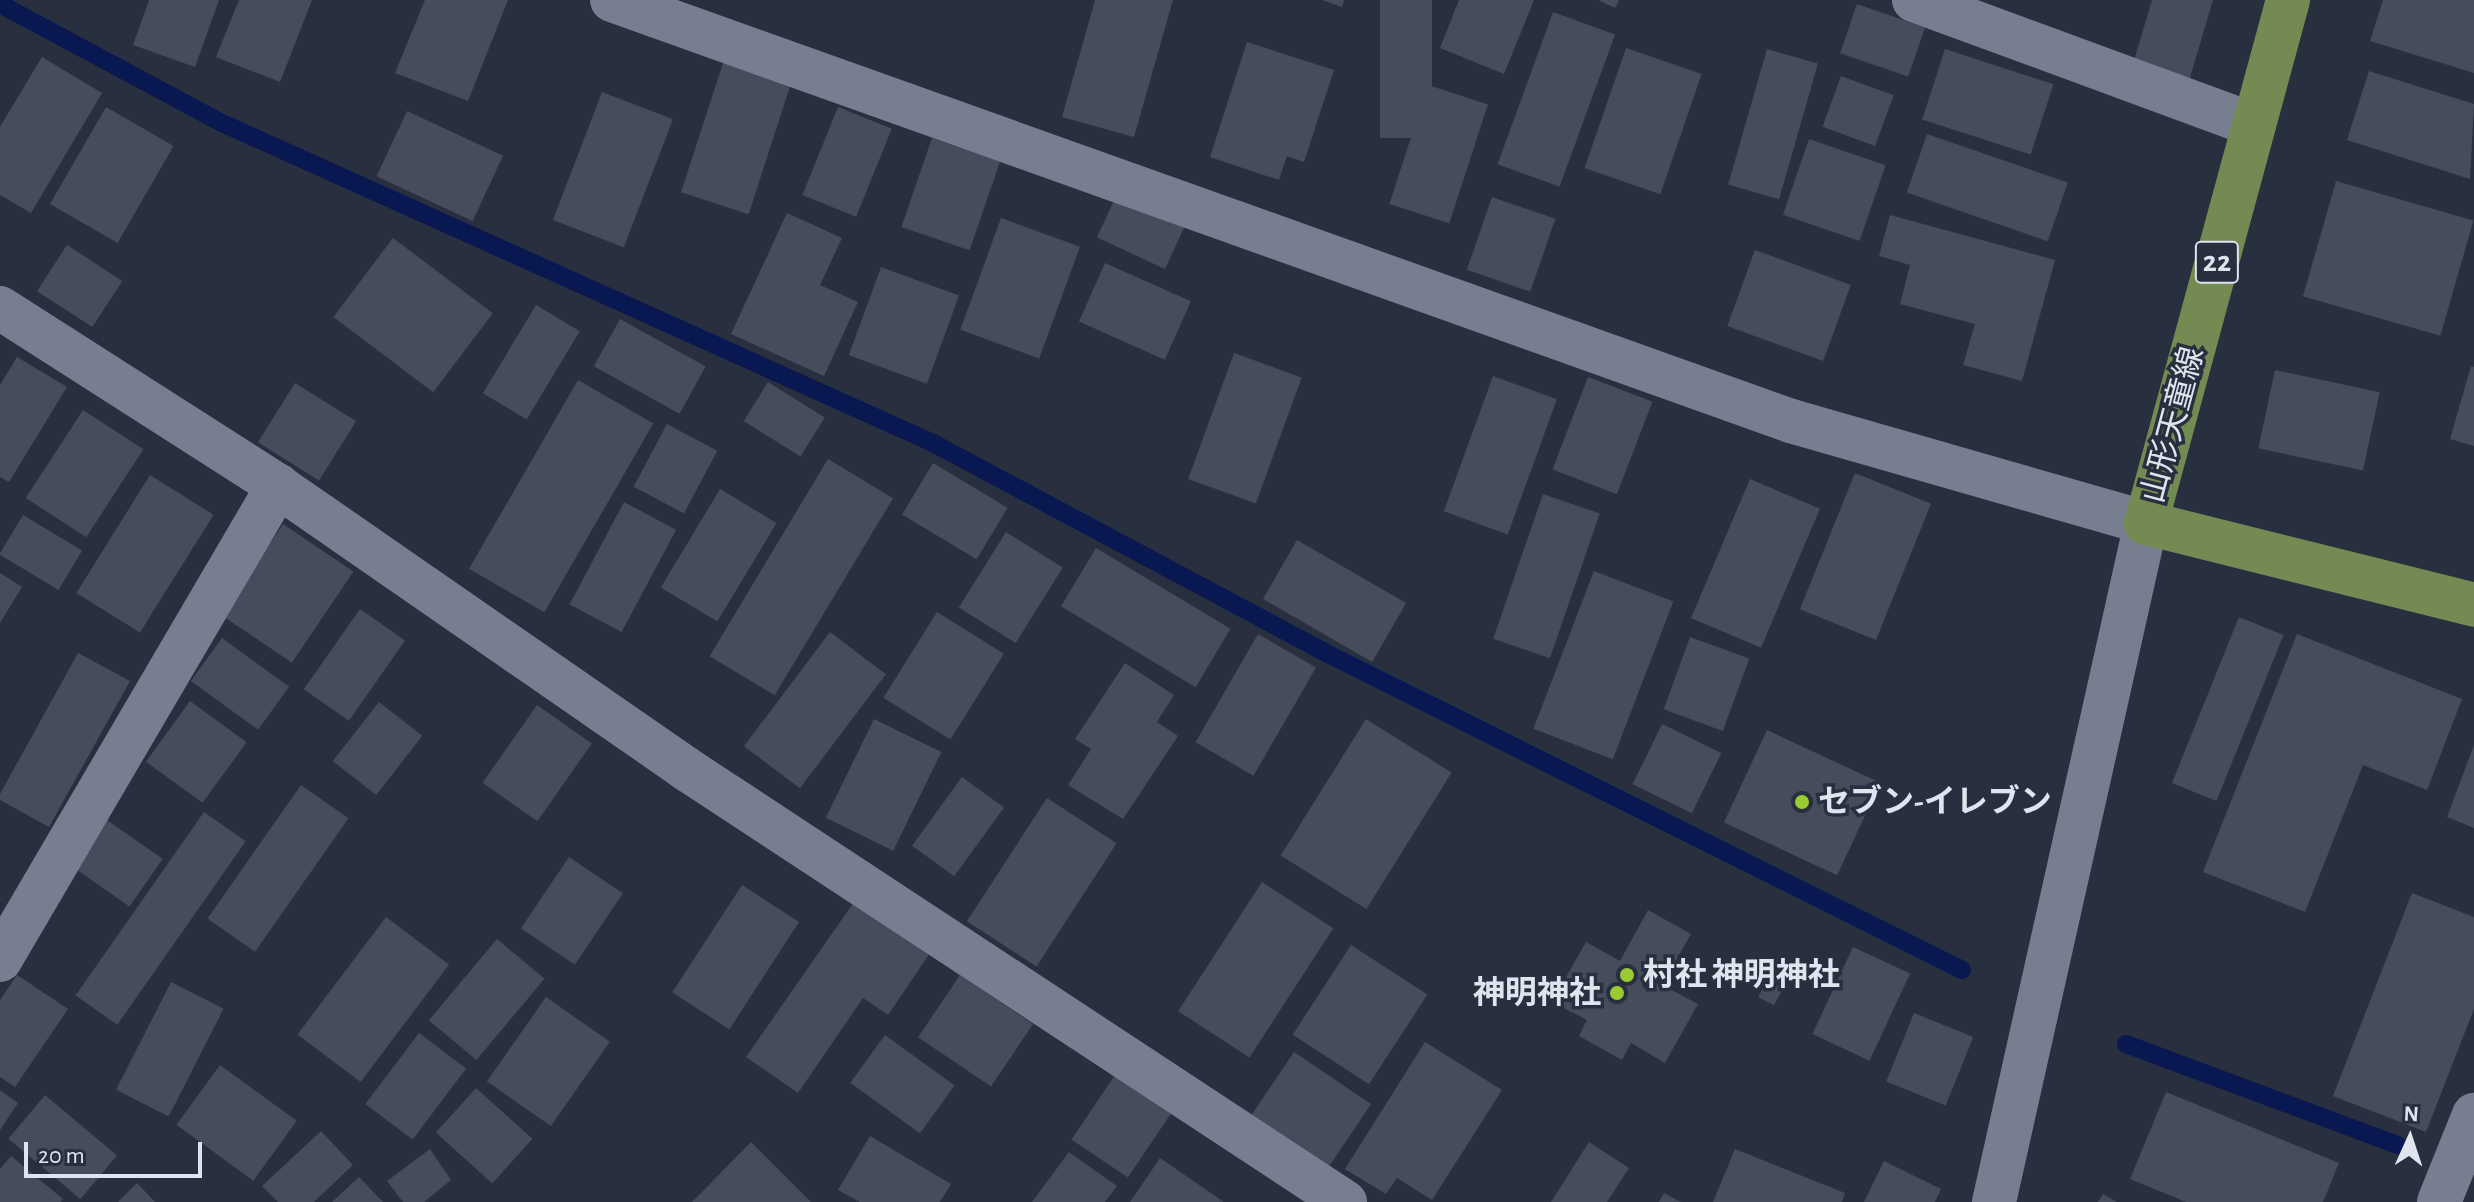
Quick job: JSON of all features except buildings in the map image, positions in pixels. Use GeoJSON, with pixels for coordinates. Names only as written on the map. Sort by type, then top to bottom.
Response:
{"type":"FeatureCollection","features":[{"type":"Feature","properties":{"kind":"main road","name":"山形天童線"},"geometry":{"type":"LineString","coordinates":[[2288,0],[2146,523],[2474,605]]}},
{"type":"Feature","properties":{"kind":"street"},"geometry":{"type":"LineString","coordinates":[[612,0],[1791,421],[2146,523],[1994,1202]]}},
{"type":"Feature","properties":{"kind":"street"},"geometry":{"type":"LineString","coordinates":[[1914,0],[2254,125]]}},
{"type":"Feature","properties":{"kind":"street"},"geometry":{"type":"LineString","coordinates":[[0,308],[278,486],[685,768],[1345,1202]]}},
{"type":"Feature","properties":{"kind":"street"},"geometry":{"type":"LineString","coordinates":[[0,960],[278,486]]}},
{"type":"Feature","properties":{"kind":"street"},"geometry":{"type":"LineString","coordinates":[[2439,1202],[2474,1115]]}},
{"type":"Feature","properties":{"kind":"waterway"},"geometry":{"type":"LineString","coordinates":[[0,4],[222,123],[933,443],[1330,655],[1962,970]]}},
{"type":"Feature","properties":{"kind":"waterway"},"geometry":{"type":"LineString","coordinates":[[2126,1044],[2398,1145]]}},
{"type":"Feature","properties":{"kind":"place","name":"セブン-イレブン"},"geometry":{"type":"Point","coordinates":[1802,802]}},
{"type":"Feature","properties":{"kind":"place","name":"村社 神明神社"},"geometry":{"type":"Point","coordinates":[1627,975]}},
{"type":"Feature","properties":{"kind":"place","name":"神明神社"},"geometry":{"type":"Point","coordinates":[1617,993]}}]}
